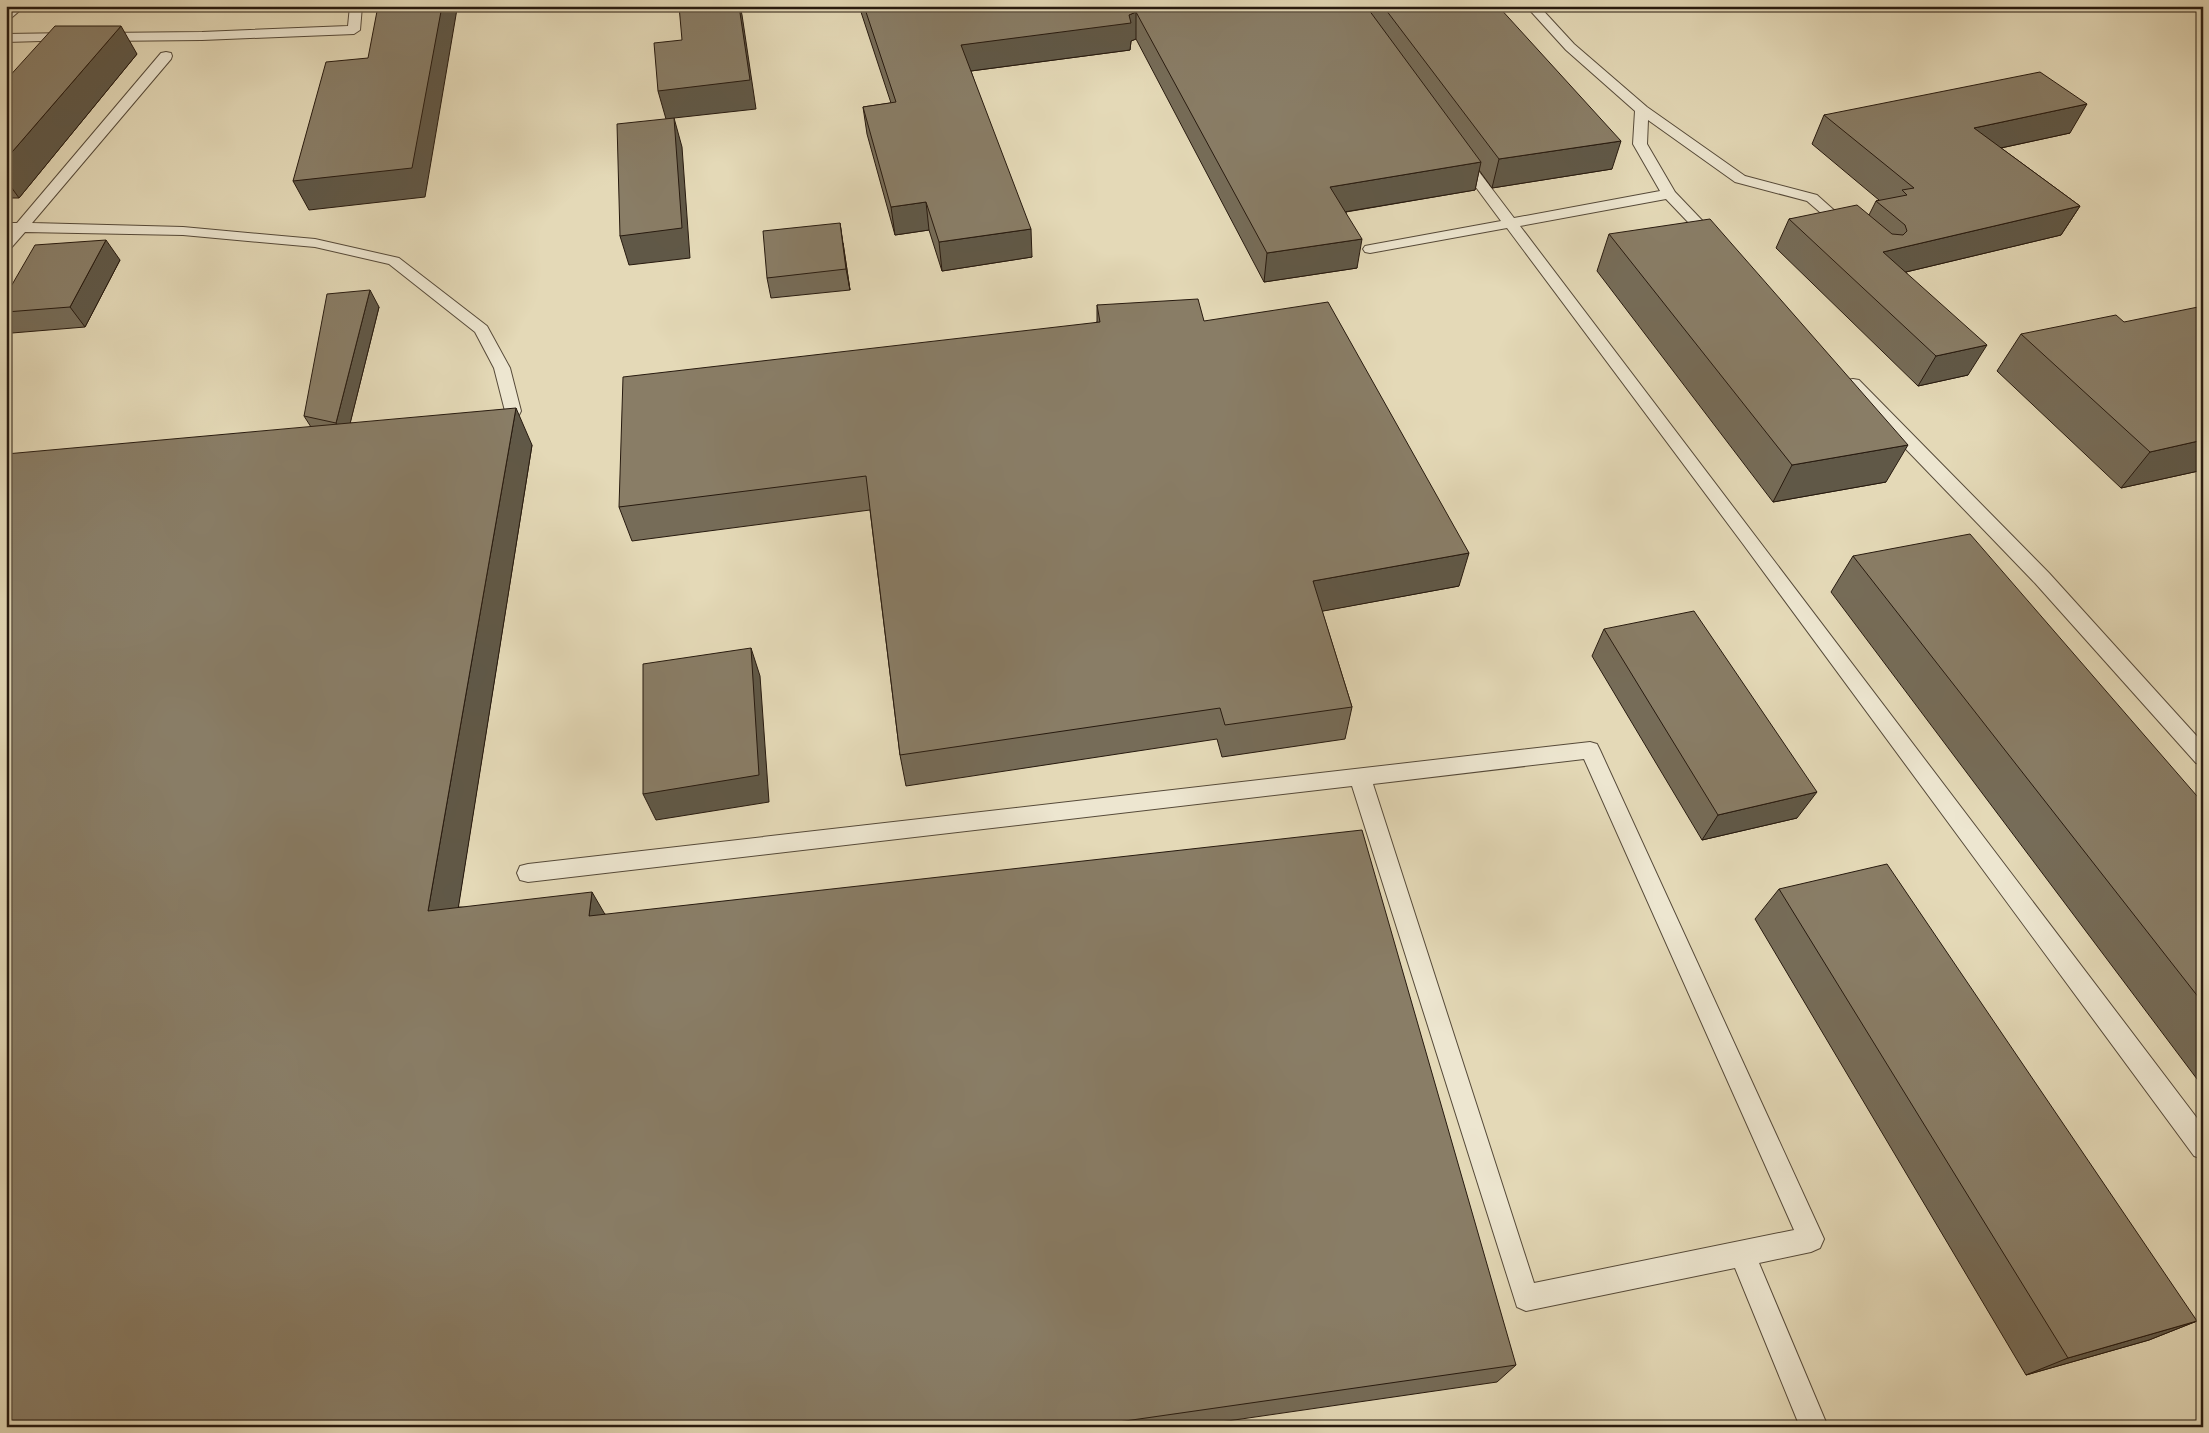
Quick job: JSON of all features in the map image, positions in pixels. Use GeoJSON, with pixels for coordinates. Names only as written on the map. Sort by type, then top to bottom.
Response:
{"type":"FeatureCollection","features":[{"type":"Feature","properties":{"kind":"lane"},"geometry":{"type":"LineString","coordinates":[[6,16],[19,6]]}},
{"type":"Feature","properties":{"kind":"lane"},"geometry":{"type":"LineString","coordinates":[[6,38],[202,36],[354,30],[356,6]]}},
{"type":"Feature","properties":{"kind":"lane"},"geometry":{"type":"LineString","coordinates":[[1532,6],[1570,47],[1642,110],[1740,179],[1812,198],[1862,241]]}},
{"type":"Feature","properties":{"kind":"lane"},"geometry":{"type":"LineString","coordinates":[[6,245],[13,227],[166,56]]}},
{"type":"Feature","properties":{"kind":"lane"},"geometry":{"type":"LineString","coordinates":[[1642,110],[1640,144],[1669,194],[1724,251]]}},
{"type":"Feature","properties":{"kind":"lane"},"geometry":{"type":"LineString","coordinates":[[1450,143],[1509,224],[1749,539],[2203,1147]]}},
{"type":"Feature","properties":{"kind":"lane"},"geometry":{"type":"LineString","coordinates":[[1370,249],[1669,194]]}},
{"type":"Feature","properties":{"kind":"lane"},"geometry":{"type":"LineString","coordinates":[[13,227],[182,231],[315,243],[394,261],[481,329],[502,368],[513,411]]}},
{"type":"Feature","properties":{"kind":"lane"},"geometry":{"type":"LineString","coordinates":[[1842,372],[2042,578],[2203,757]]}},
{"type":"Feature","properties":{"kind":"lane"},"geometry":{"type":"LineString","coordinates":[[528,873],[1590,750],[1811,1240],[1526,1298],[1360,777]]}},
{"type":"Feature","properties":{"kind":"lane"},"geometry":{"type":"LineString","coordinates":[[1742,1254],[1814,1427]]}},
{"type":"Feature","properties":{"kind":"building"},"geometry":{"type":"Polygon","coordinates":[[[378,6],[442,6],[412,168],[293,181],[326,62],[368,58],[378,6]]]}},
{"type":"Feature","properties":{"kind":"building"},"geometry":{"type":"Polygon","coordinates":[[[679,6],[739,6],[750,80],[658,91],[654,43],[682,40],[679,6]]]}},
{"type":"Feature","properties":{"kind":"building"},"geometry":{"type":"Polygon","coordinates":[[[864,6],[1366,6],[1481,162],[1330,187],[1362,239],[1267,253],[1136,12],[1129,15],[1131,23],[961,45],[1031,229],[939,242],[926,202],[891,207],[863,107],[896,102],[864,6]]]}},
{"type":"Feature","properties":{"kind":"building"},"geometry":{"type":"Polygon","coordinates":[[[1383,6],[1498,6],[1621,141],[1499,159],[1383,6]]]}},
{"type":"Feature","properties":{"kind":"building"},"geometry":{"type":"Polygon","coordinates":[[[55,26],[121,26],[6,159],[6,80],[55,26]]]}},
{"type":"Feature","properties":{"kind":"building"},"geometry":{"type":"Polygon","coordinates":[[[2040,72],[2087,104],[1974,128],[2080,206],[1883,252],[1987,345],[1936,356],[1789,219],[1857,205],[1892,234],[1903,235],[1907,231],[1905,225],[1876,201],[1907,195],[1902,190],[1914,188],[1824,115],[2040,72]]]}},
{"type":"Feature","properties":{"kind":"building"},"geometry":{"type":"Polygon","coordinates":[[[674,118],[682,228],[620,236],[617,124],[674,118]]]}},
{"type":"Feature","properties":{"kind":"building"},"geometry":{"type":"Polygon","coordinates":[[[1710,219],[1908,445],[1792,465],[1609,234],[1710,219]]]}},
{"type":"Feature","properties":{"kind":"building"},"geometry":{"type":"Polygon","coordinates":[[[840,223],[846,269],[767,278],[763,231],[840,223]]]}},
{"type":"Feature","properties":{"kind":"building"},"geometry":{"type":"Polygon","coordinates":[[[106,240],[70,307],[6,312],[6,295],[35,245],[106,240]]]}},
{"type":"Feature","properties":{"kind":"building"},"geometry":{"type":"Polygon","coordinates":[[[370,290],[336,423],[304,416],[327,294],[370,290]]]}},
{"type":"Feature","properties":{"kind":"building"},"geometry":{"type":"Polygon","coordinates":[[[1198,299],[1204,321],[1328,302],[1469,553],[1313,581],[1352,707],[1225,725],[1220,708],[900,755],[866,476],[619,507],[623,377],[1100,322],[1097,305],[1198,299]]]}},
{"type":"Feature","properties":{"kind":"building"},"geometry":{"type":"Polygon","coordinates":[[[2203,306],[2203,440],[2150,452],[2021,334],[2116,315],[2124,322],[2203,306]]]}},
{"type":"Feature","properties":{"kind":"building"},"geometry":{"type":"Polygon","coordinates":[[[516,408],[428,911],[592,892],[589,916],[1362,830],[1516,1365],[1083,1427],[6,1427],[6,454],[516,408]]]}},
{"type":"Feature","properties":{"kind":"building"},"geometry":{"type":"Polygon","coordinates":[[[1970,534],[2203,803],[2203,1003],[1853,556],[1970,534]]]}},
{"type":"Feature","properties":{"kind":"building"},"geometry":{"type":"Polygon","coordinates":[[[1694,611],[1817,792],[1718,815],[1604,629],[1694,611]]]}},
{"type":"Feature","properties":{"kind":"building"},"geometry":{"type":"Polygon","coordinates":[[[751,648],[759,775],[643,794],[643,664],[751,648]]]}},
{"type":"Feature","properties":{"kind":"building"},"geometry":{"type":"Polygon","coordinates":[[[1887,864],[2197,1321],[2068,1358],[1779,889],[1887,864]]]}}]}
